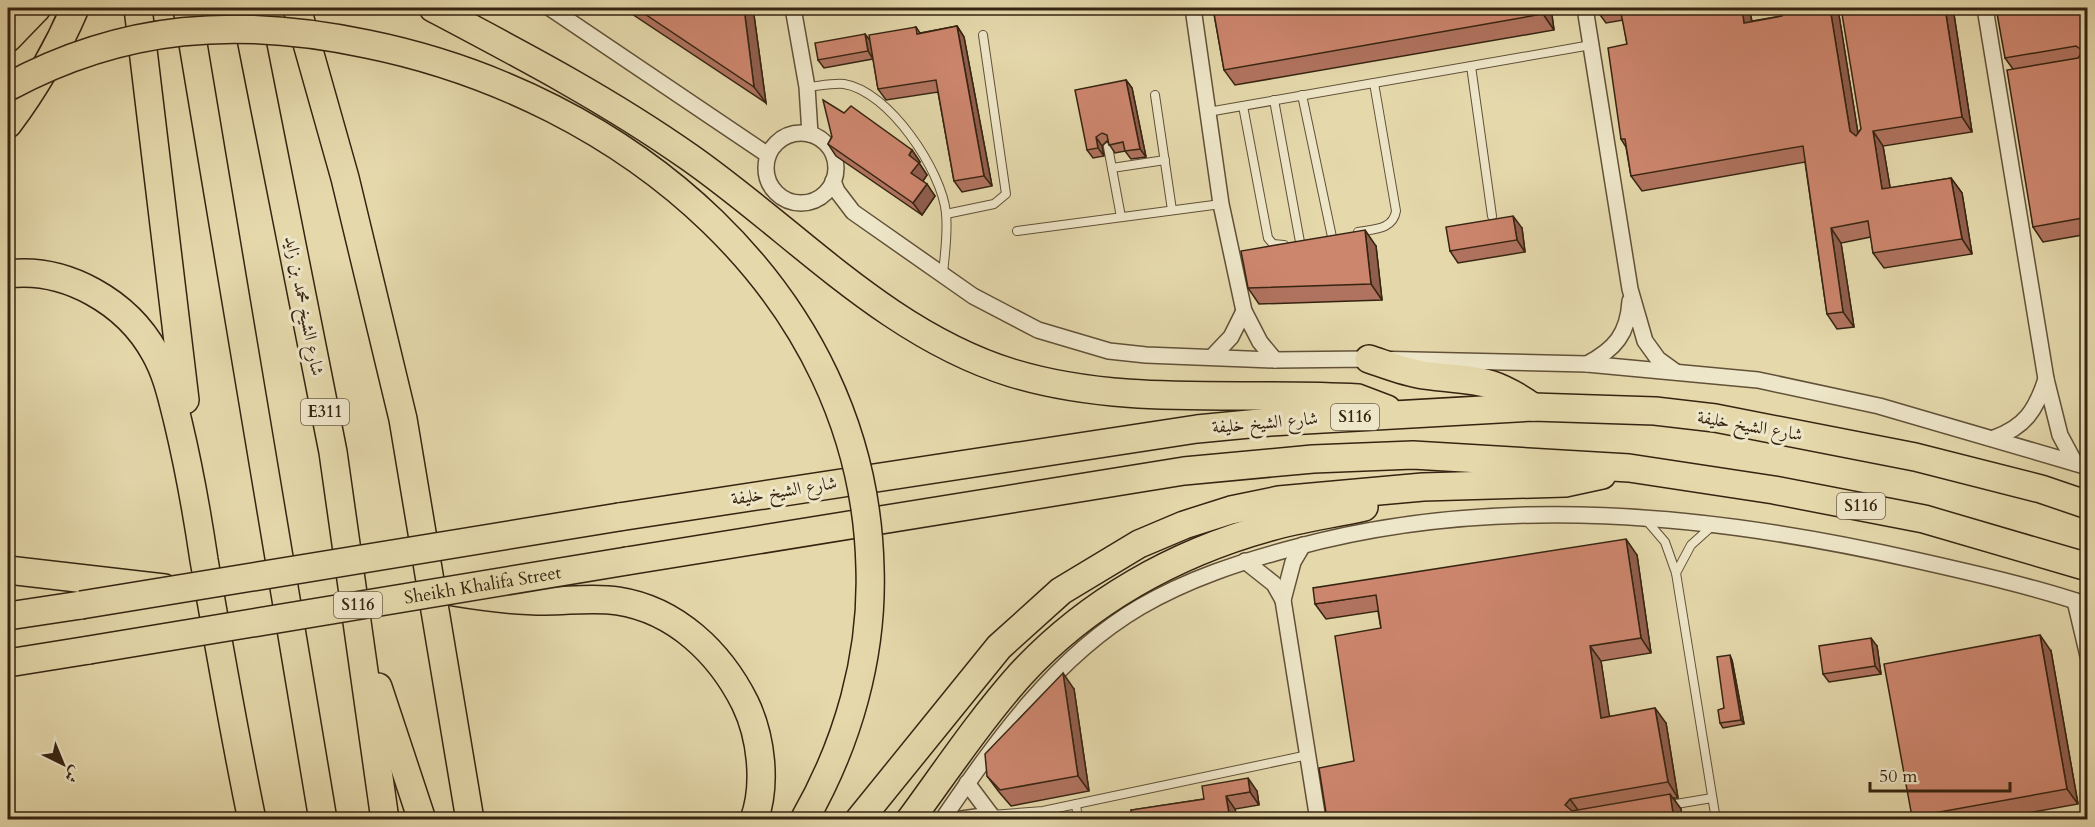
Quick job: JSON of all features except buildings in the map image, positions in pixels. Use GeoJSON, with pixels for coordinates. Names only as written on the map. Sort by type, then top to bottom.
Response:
{"type":"FeatureCollection","features":[{"type":"Feature","properties":{"kind":"highway"},"geometry":{"type":"LineString","coordinates":[[8,38],[37,8]]}},
{"type":"Feature","properties":{"kind":"highway"},"geometry":{"type":"LineString","coordinates":[[8,124],[29,96],[54,54],[75,8]]}},
{"type":"Feature","properties":{"kind":"highway"},"geometry":{"type":"LineString","coordinates":[[138,8],[184,388],[190,473]]}},
{"type":"Feature","properties":{"kind":"highway"},"geometry":{"type":"LineString","coordinates":[[187,8],[323,819]]}},
{"type":"Feature","properties":{"kind":"highway","name":"شارع الشيخ محمد بن زايد"},"geometry":{"type":"LineString","coordinates":[[245,8],[333,452],[385,819]]}},
{"type":"Feature","properties":{"kind":"highway"},"geometry":{"type":"LineString","coordinates":[[297,8],[345,178],[403,419],[470,819]]}},
{"type":"Feature","properties":{"kind":"highway"},"geometry":{"type":"LineString","coordinates":[[434,8],[620,111],[690,158],[864,294],[913,328],[961,354],[1012,373],[1063,387],[1125,394],[1358,398],[1380,405],[1396,414]]}},
{"type":"Feature","properties":{"kind":"highway"},"geometry":{"type":"LineString","coordinates":[[8,87],[75,56],[145,36],[247,27],[328,36],[440,62],[531,98],[616,146],[649,168],[709,218],[773,288],[805,334],[823,367],[850,437],[866,510],[871,584],[864,659],[845,731],[831,766],[804,819]]}},
{"type":"Feature","properties":{"kind":"highway"},"geometry":{"type":"LineString","coordinates":[[8,274],[37,274],[72,282],[91,290],[116,306],[138,327],[155,352],[168,380],[190,473],[225,689],[252,819]]}},
{"type":"Feature","properties":{"kind":"highway"},"geometry":{"type":"LineString","coordinates":[[1369,359],[1422,375],[1485,381],[1514,393],[1533,407]]}},
{"type":"Feature","properties":{"kind":"highway","name":"شارع الشيخ خليفة"},"geometry":{"type":"LineString","coordinates":[[81,592],[178,589],[619,517],[1162,434],[1270,422],[1533,407],[1624,409],[1715,418],[1915,457],[2041,489],[2088,505]]}},
{"type":"Feature","properties":{"kind":"highway","name":"Sheikh Khalifa Street"},"geometry":{"type":"LineString","coordinates":[[8,663],[1108,482],[1248,464],[1413,455],[1629,468]]}},
{"type":"Feature","properties":{"kind":"highway"},"geometry":{"type":"LineString","coordinates":[[859,819],[999,647],[1037,611],[1096,568],[1139,544],[1184,525],[1231,510],[1279,500],[1423,487],[1565,483],[1629,468]]}},
{"type":"Feature","properties":{"kind":"highway","name":"S116"},"geometry":{"type":"LineString","coordinates":[[1629,468],[1774,490],[1924,519],[2088,567]]}},
{"type":"Feature","properties":{"kind":"highway"},"geometry":{"type":"LineString","coordinates":[[910,819],[1020,676],[1068,628],[1137,581],[1224,542],[1270,527],[1383,502],[1423,487]]}},
{"type":"Feature","properties":{"kind":"highway"},"geometry":{"type":"LineString","coordinates":[[8,570],[81,592]]}},
{"type":"Feature","properties":{"kind":"highway"},"geometry":{"type":"LineString","coordinates":[[447,591],[512,599],[618,601],[652,611],[684,628],[711,651],[733,679],[749,710],[758,744],[760,779],[754,819]]}},
{"type":"Feature","properties":{"kind":"highway","name":"S116"},"geometry":{"type":"LineString","coordinates":[[8,616],[81,592]]}},
{"type":"Feature","properties":{"kind":"highway"},"geometry":{"type":"LineString","coordinates":[[360,635],[400,748],[422,819]]}},
{"type":"Feature","properties":{"kind":"highway"},"geometry":{"type":"LineString","coordinates":[[446,675],[459,819]]}},
{"type":"Feature","properties":{"kind":"street"},"geometry":{"type":"LineString","coordinates":[[550,8],[768,154]]}},
{"type":"Feature","properties":{"kind":"street"},"geometry":{"type":"LineString","coordinates":[[793,8],[807,87],[810,134]]}},
{"type":"Feature","properties":{"kind":"street"},"geometry":{"type":"LineString","coordinates":[[1192,8],[1221,204],[1244,311],[1260,342],[1275,360]]}},
{"type":"Feature","properties":{"kind":"street"},"geometry":{"type":"LineString","coordinates":[[1585,8],[1630,289],[1645,341],[1658,359],[1676,372]]}},
{"type":"Feature","properties":{"kind":"street"},"geometry":{"type":"LineString","coordinates":[[1985,8],[2003,82],[2046,379],[2060,435],[2081,465]]}},
{"type":"Feature","properties":{"kind":"street"},"geometry":{"type":"LineString","coordinates":[[802,133],[810,134],[823,141],[832,153],[836,167],[833,181],[818,199],[803,203],[787,201],[770,185],[766,170],[768,154],[778,141],[786,137],[802,133]]}},
{"type":"Feature","properties":{"kind":"street"},"geometry":{"type":"LineString","coordinates":[[833,181],[837,192],[853,212],[1004,314],[1073,342],[1146,355],[1275,360],[1369,359],[1587,364],[1758,380],[1879,406],[2081,465]]}},
{"type":"Feature","properties":{"kind":"street"},"geometry":{"type":"LineString","coordinates":[[1587,364],[1610,351],[1623,335],[1629,316],[1630,289]]}},
{"type":"Feature","properties":{"kind":"street"},"geometry":{"type":"LineString","coordinates":[[1212,357],[1231,336],[1244,311]]}},
{"type":"Feature","properties":{"kind":"street"},"geometry":{"type":"LineString","coordinates":[[1994,438],[2010,433],[2032,414],[2046,379]]}},
{"type":"Feature","properties":{"kind":"street"},"geometry":{"type":"LineString","coordinates":[[942,819],[1029,703],[1085,647],[1140,607],[1208,574],[1245,561],[1303,545],[1400,524],[1518,516],[1644,517],[1716,523],[1836,542],[2020,584],[2081,603],[2088,656]]}},
{"type":"Feature","properties":{"kind":"street"},"geometry":{"type":"LineString","coordinates":[[1283,600],[1293,562],[1303,545]]}},
{"type":"Feature","properties":{"kind":"street"},"geometry":{"type":"LineString","coordinates":[[1245,561],[1274,584],[1283,600],[1318,819]]}},
{"type":"Feature","properties":{"kind":"street"},"geometry":{"type":"LineString","coordinates":[[967,783],[996,816]]}},
{"type":"Feature","properties":{"kind":"street"},"geometry":{"type":"LineString","coordinates":[[954,819],[996,816]]}},
{"type":"Feature","properties":{"kind":"lane"},"geometry":{"type":"LineString","coordinates":[[946,214],[994,204],[1006,194],[983,35]]}},
{"type":"Feature","properties":{"kind":"lane"},"geometry":{"type":"LineString","coordinates":[[1208,112],[1591,45]]}},
{"type":"Feature","properties":{"kind":"lane"},"geometry":{"type":"LineString","coordinates":[[1471,66],[1492,216]]}},
{"type":"Feature","properties":{"kind":"lane"},"geometry":{"type":"LineString","coordinates":[[1351,233],[1386,226],[1395,218],[1396,211],[1374,83]]}},
{"type":"Feature","properties":{"kind":"lane"},"geometry":{"type":"LineString","coordinates":[[807,87],[844,84],[868,95],[883,106],[909,134],[933,170],[946,214],[943,273]]}},
{"type":"Feature","properties":{"kind":"lane"},"geometry":{"type":"LineString","coordinates":[[1155,95],[1172,210]]}},
{"type":"Feature","properties":{"kind":"lane"},"geometry":{"type":"LineString","coordinates":[[1302,95],[1332,237]]}},
{"type":"Feature","properties":{"kind":"lane"},"geometry":{"type":"LineString","coordinates":[[1274,100],[1300,242]]}},
{"type":"Feature","properties":{"kind":"lane"},"geometry":{"type":"LineString","coordinates":[[1243,106],[1268,238],[1277,245],[1311,240]]}},
{"type":"Feature","properties":{"kind":"lane"},"geometry":{"type":"LineString","coordinates":[[1108,147],[1121,217]]}},
{"type":"Feature","properties":{"kind":"lane"},"geometry":{"type":"LineString","coordinates":[[1112,168],[1165,160]]}},
{"type":"Feature","properties":{"kind":"lane"},"geometry":{"type":"LineString","coordinates":[[1017,231],[1221,204]]}},
{"type":"Feature","properties":{"kind":"lane"},"geometry":{"type":"LineString","coordinates":[[1321,238],[1341,235]]}},
{"type":"Feature","properties":{"kind":"lane"},"geometry":{"type":"LineString","coordinates":[[1644,517],[1665,542],[1676,573],[1716,819]]}},
{"type":"Feature","properties":{"kind":"lane"},"geometry":{"type":"LineString","coordinates":[[1676,573],[1691,545],[1716,523]]}},
{"type":"Feature","properties":{"kind":"lane"},"geometry":{"type":"LineString","coordinates":[[996,816],[1027,814],[1308,755]]}},
{"type":"Feature","properties":{"kind":"lane"},"geometry":{"type":"LineString","coordinates":[[1658,807],[1712,798]]}},
{"type":"Feature","properties":{"kind":"lane"},"geometry":{"type":"LineString","coordinates":[[1076,804],[1078,819]]}}]}
